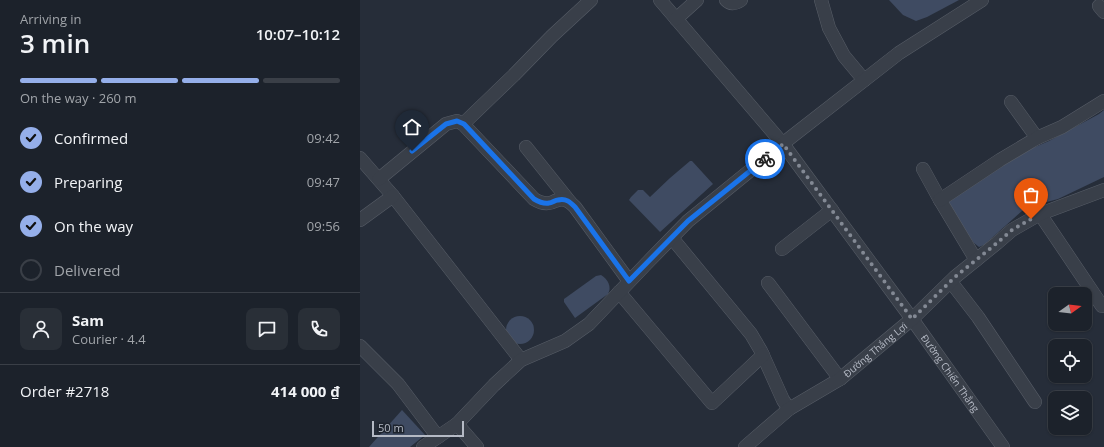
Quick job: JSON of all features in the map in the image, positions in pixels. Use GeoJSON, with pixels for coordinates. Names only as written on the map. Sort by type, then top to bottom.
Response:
{"type":"FeatureCollection","features":[{"type":"Feature","properties":{"kind":"street"},"geometry":{"type":"LineString","coordinates":[[464,124],[552,36],[591,0]]}},
{"type":"Feature","properties":{"kind":"street","name":"Đường Chiến Thắng"},"geometry":{"type":"LineString","coordinates":[[660,0],[783,144],[912,319],[1003,447]]}},
{"type":"Feature","properties":{"kind":"street"},"geometry":{"type":"LineString","coordinates":[[676,19],[697,0]]}},
{"type":"Feature","properties":{"kind":"street"},"geometry":{"type":"LineString","coordinates":[[726,0],[732,4],[735,4],[741,0]]}},
{"type":"Feature","properties":{"kind":"street"},"geometry":{"type":"LineString","coordinates":[[821,0],[829,28],[844,56],[864,80]]}},
{"type":"Feature","properties":{"kind":"street"},"geometry":{"type":"LineString","coordinates":[[423,447],[458,424],[494,385],[521,360],[565,341],[589,324],[688,221],[783,144],[899,53],[982,0]]}},
{"type":"Feature","properties":{"kind":"street"},"geometry":{"type":"LineString","coordinates":[[940,200],[1000,160],[1037,138],[1062,127],[1104,101]]}},
{"type":"Feature","properties":{"kind":"street"},"geometry":{"type":"LineString","coordinates":[[1011,102],[1037,138]]}},
{"type":"Feature","properties":{"kind":"street"},"geometry":{"type":"LineString","coordinates":[[379,179],[446,124],[457,121],[464,124],[534,199],[540,203],[549,204],[559,199],[570,202]]}},
{"type":"Feature","properties":{"kind":"street"},"geometry":{"type":"LineString","coordinates":[[526,147],[575,207],[629,281]]}},
{"type":"Feature","properties":{"kind":"street"},"geometry":{"type":"LineString","coordinates":[[360,158],[393,196],[521,360]]}},
{"type":"Feature","properties":{"kind":"street"},"geometry":{"type":"LineString","coordinates":[[923,169],[976,260]]}},
{"type":"Feature","properties":{"kind":"street","name":"Đường Thắng Lợi"},"geometry":{"type":"LineString","coordinates":[[745,447],[789,409],[840,379],[912,319],[951,282],[1012,230],[1040,214],[1104,190]]}},
{"type":"Feature","properties":{"kind":"street"},"geometry":{"type":"LineString","coordinates":[[360,220],[393,196]]}},
{"type":"Feature","properties":{"kind":"street"},"geometry":{"type":"LineString","coordinates":[[782,249],[832,210]]}},
{"type":"Feature","properties":{"kind":"street"},"geometry":{"type":"LineString","coordinates":[[1040,214],[1102,306]]}},
{"type":"Feature","properties":{"kind":"street"},"geometry":{"type":"LineString","coordinates":[[672,238],[751,334],[783,400],[789,409]]}},
{"type":"Feature","properties":{"kind":"street"},"geometry":{"type":"LineString","coordinates":[[951,282],[978,317],[1035,402]]}},
{"type":"Feature","properties":{"kind":"street"},"geometry":{"type":"LineString","coordinates":[[768,283],[840,379]]}},
{"type":"Feature","properties":{"kind":"street"},"geometry":{"type":"LineString","coordinates":[[619,292],[712,403],[762,355]]}},
{"type":"Feature","properties":{"kind":"street"},"geometry":{"type":"LineString","coordinates":[[360,346],[398,384],[438,437]]}},
{"type":"Feature","properties":{"kind":"street"},"geometry":{"type":"LineString","coordinates":[[458,424],[477,447]]}},
{"type":"Feature","properties":{"kind":"water"},"geometry":{"type":"Polygon","coordinates":[[[889,0],[959,0],[927,17],[916,21],[903,15],[889,0]]]}},
{"type":"Feature","properties":{"kind":"water"},"geometry":{"type":"Polygon","coordinates":[[[1104,110],[1104,177],[1058,199],[1039,204],[1022,211],[984,245],[979,247],[974,243],[945,202],[1028,150],[1049,141],[1104,110]]]}},
{"type":"Feature","properties":{"kind":"water"},"geometry":{"type":"Polygon","coordinates":[[[690,161],[692,161],[713,184],[660,232],[629,200],[638,190],[643,190],[650,197],[690,161]]]}},
{"type":"Feature","properties":{"kind":"water"},"geometry":{"type":"Polygon","coordinates":[[[601,275],[609,283],[610,289],[608,294],[575,318],[564,302],[564,299],[596,276],[601,275]]]}},
{"type":"Feature","properties":{"kind":"water"},"geometry":{"type":"Polygon","coordinates":[[[520,316],[530,320],[534,330],[530,340],[520,344],[510,340],[506,330],[510,320],[520,316]]]}},
{"type":"Feature","properties":{"kind":"water"},"geometry":{"type":"Polygon","coordinates":[[[402,410],[425,435],[410,447],[369,447],[402,410]]]}},
{"type":"Feature","properties":{"kind":"way so far"},"geometry":{"type":"LineString","coordinates":[[765,159],[783,144],[912,319],[955,277],[1012,230],[1031,219]]}},
{"type":"Feature","properties":{"kind":"route"},"geometry":{"type":"LineString","coordinates":[[412,151],[446,124],[457,121],[464,124],[534,199],[540,203],[549,204],[559,199],[570,202],[629,281],[688,221],[765,159]]}}]}
